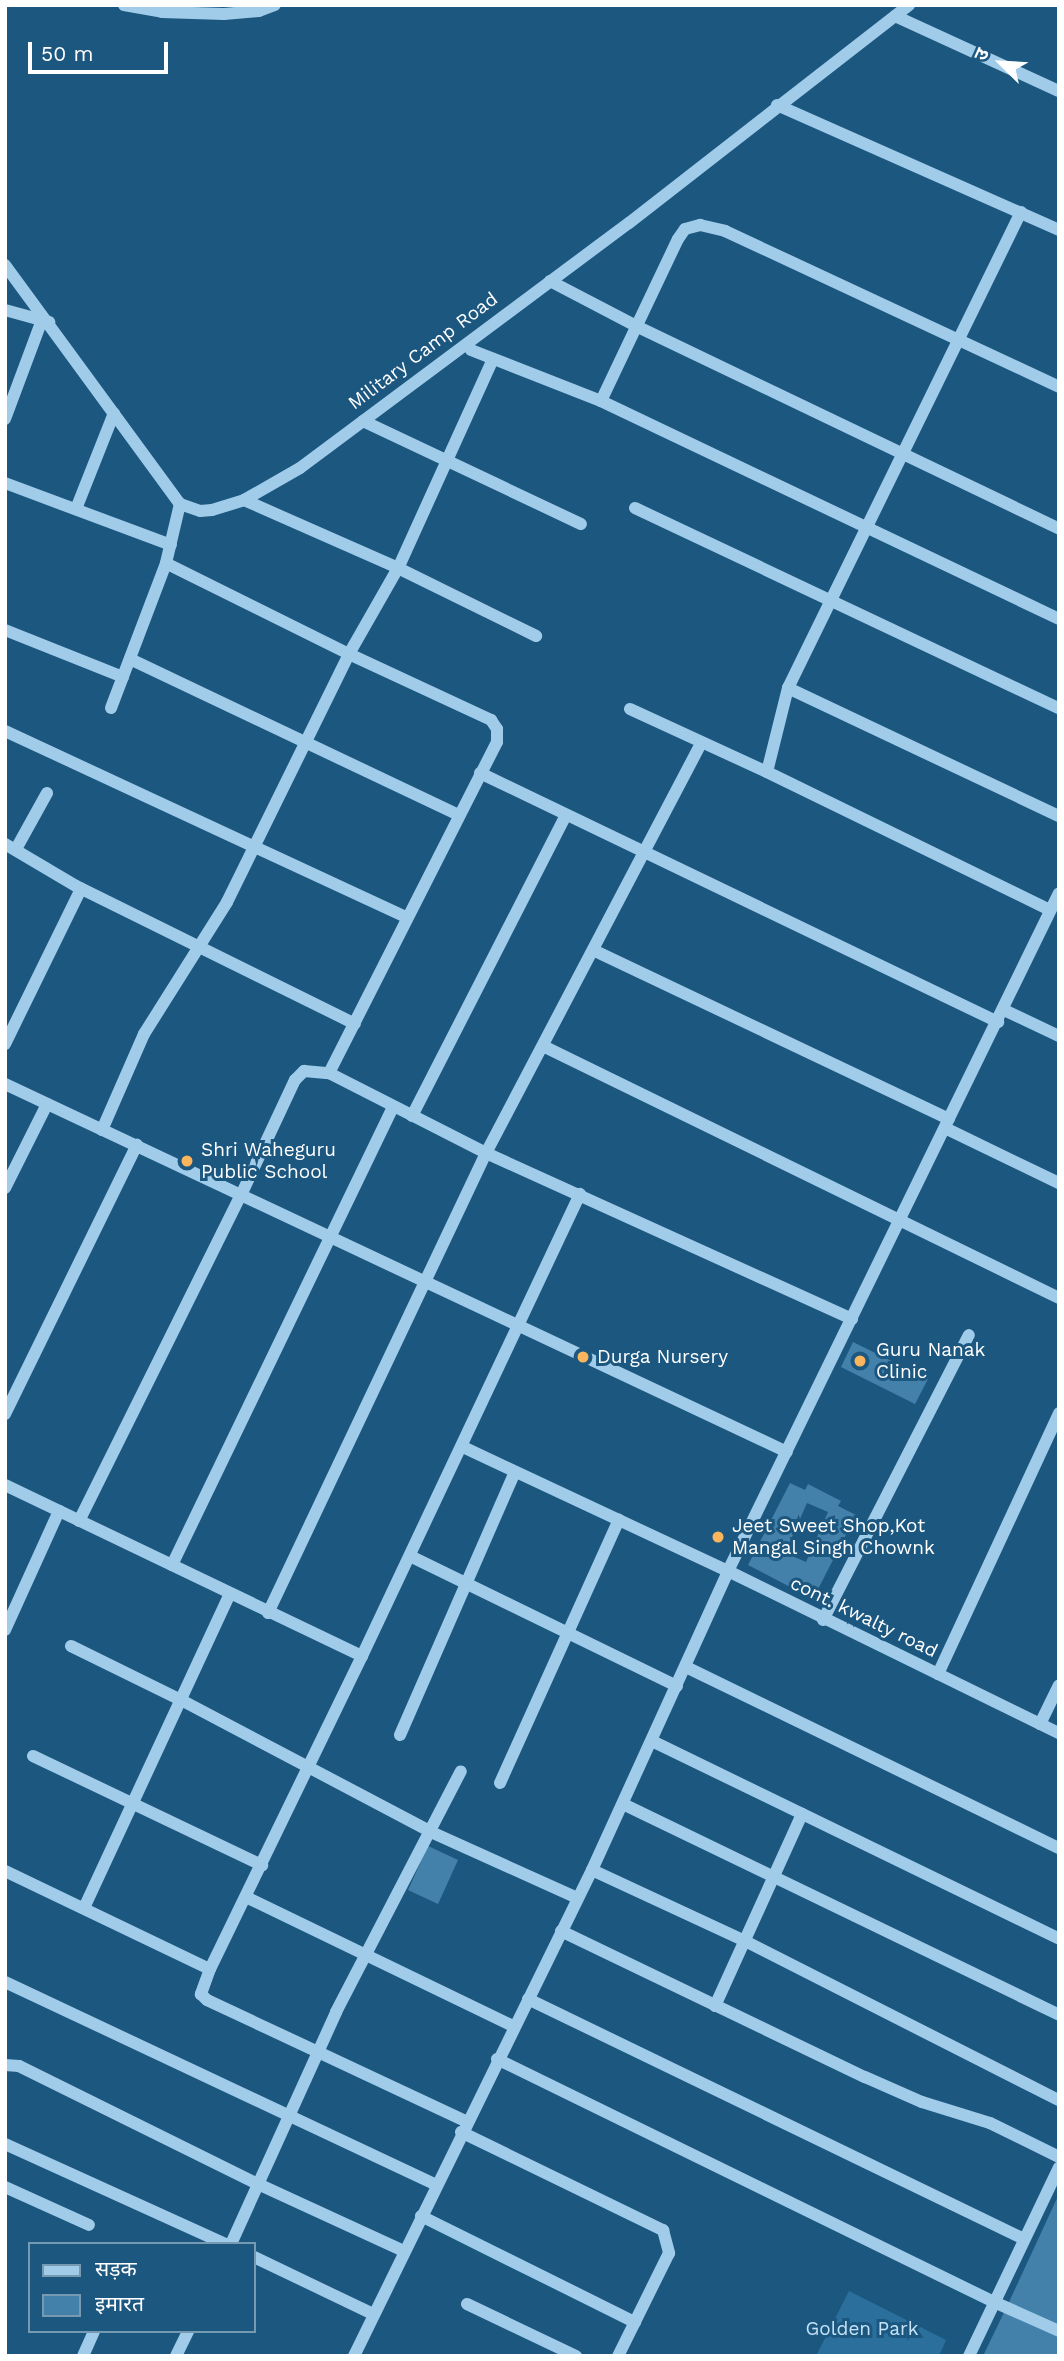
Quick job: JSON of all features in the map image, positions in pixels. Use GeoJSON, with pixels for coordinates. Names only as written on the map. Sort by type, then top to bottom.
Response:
{"type":"FeatureCollection","features":[{"type":"Feature","properties":{"kind":"street"},"geometry":{"type":"LineString","coordinates":[[124,5],[162,12],[224,14],[259,11],[275,5]]}},
{"type":"Feature","properties":{"kind":"street","name":"Military Camp Road"},"geometry":{"type":"LineString","coordinates":[[180,504],[200,511],[243,500],[300,468],[628,223],[909,5]]}},
{"type":"Feature","properties":{"kind":"street"},"geometry":{"type":"LineString","coordinates":[[895,16],[1059,91]]}},
{"type":"Feature","properties":{"kind":"street"},"geometry":{"type":"LineString","coordinates":[[777,105],[1059,230]]}},
{"type":"Feature","properties":{"kind":"street"},"geometry":{"type":"LineString","coordinates":[[767,772],[788,688],[1021,212]]}},
{"type":"Feature","properties":{"kind":"street"},"geometry":{"type":"LineString","coordinates":[[601,401],[681,233],[700,225],[725,231],[1059,387]]}},
{"type":"Feature","properties":{"kind":"street"},"geometry":{"type":"LineString","coordinates":[[5,265],[180,504],[166,564],[111,708]]}},
{"type":"Feature","properties":{"kind":"street"},"geometry":{"type":"LineString","coordinates":[[550,281],[636,326],[1059,529]]}},
{"type":"Feature","properties":{"kind":"street"},"geometry":{"type":"LineString","coordinates":[[5,310],[45,321]]}},
{"type":"Feature","properties":{"kind":"street"},"geometry":{"type":"LineString","coordinates":[[5,419],[45,321]]}},
{"type":"Feature","properties":{"kind":"street"},"geometry":{"type":"LineString","coordinates":[[471,350],[601,401],[1059,619]]}},
{"type":"Feature","properties":{"kind":"street"},"geometry":{"type":"LineString","coordinates":[[102,1129],[159,1007],[202,946],[307,743],[349,654],[398,568],[494,359]]}},
{"type":"Feature","properties":{"kind":"street"},"geometry":{"type":"LineString","coordinates":[[76,509],[114,413]]}},
{"type":"Feature","properties":{"kind":"street"},"geometry":{"type":"LineString","coordinates":[[363,421],[581,524]]}},
{"type":"Feature","properties":{"kind":"street"},"geometry":{"type":"LineString","coordinates":[[5,484],[171,545]]}},
{"type":"Feature","properties":{"kind":"street"},"geometry":{"type":"LineString","coordinates":[[243,500],[398,568],[536,636]]}},
{"type":"Feature","properties":{"kind":"street"},"geometry":{"type":"LineString","coordinates":[[635,508],[1059,708]]}},
{"type":"Feature","properties":{"kind":"street"},"geometry":{"type":"LineString","coordinates":[[166,564],[491,720],[497,729],[496,742],[405,917],[329,1073]]}},
{"type":"Feature","properties":{"kind":"street"},"geometry":{"type":"LineString","coordinates":[[5,630],[123,677]]}},
{"type":"Feature","properties":{"kind":"street"},"geometry":{"type":"LineString","coordinates":[[130,659],[458,815]]}},
{"type":"Feature","properties":{"kind":"street"},"geometry":{"type":"LineString","coordinates":[[788,688],[1059,816]]}},
{"type":"Feature","properties":{"kind":"street"},"geometry":{"type":"LineString","coordinates":[[630,709],[767,772],[1051,910]]}},
{"type":"Feature","properties":{"kind":"street"},"geometry":{"type":"LineString","coordinates":[[5,731],[405,917]]}},
{"type":"Feature","properties":{"kind":"street"},"geometry":{"type":"LineString","coordinates":[[268,1613],[486,1153],[701,743]]}},
{"type":"Feature","properties":{"kind":"street"},"geometry":{"type":"LineString","coordinates":[[480,773],[998,1022]]}},
{"type":"Feature","properties":{"kind":"street"},"geometry":{"type":"LineString","coordinates":[[47,793],[11,847],[81,888],[355,1024]]}},
{"type":"Feature","properties":{"kind":"street"},"geometry":{"type":"LineString","coordinates":[[412,1116],[566,815]]}},
{"type":"Feature","properties":{"kind":"street"},"geometry":{"type":"LineString","coordinates":[[5,1044],[81,888]]}},
{"type":"Feature","properties":{"kind":"street"},"geometry":{"type":"LineString","coordinates":[[354,2356],[513,2026],[592,1870],[687,1667],[728,1572],[1004,1010],[1058,894]]}},
{"type":"Feature","properties":{"kind":"street"},"geometry":{"type":"LineString","coordinates":[[593,950],[947,1124],[1059,1183]]}},
{"type":"Feature","properties":{"kind":"street"},"geometry":{"type":"LineString","coordinates":[[1004,1010],[1059,1036]]}},
{"type":"Feature","properties":{"kind":"street"},"geometry":{"type":"LineString","coordinates":[[542,1046],[1059,1298]]}},
{"type":"Feature","properties":{"kind":"street"},"geometry":{"type":"LineString","coordinates":[[79,1521],[242,1194],[295,1080],[304,1071],[329,1073],[486,1153],[852,1320]]}},
{"type":"Feature","properties":{"kind":"street"},"geometry":{"type":"LineString","coordinates":[[5,1084],[787,1452]]}},
{"type":"Feature","properties":{"kind":"street"},"geometry":{"type":"LineString","coordinates":[[5,1188],[47,1104]]}},
{"type":"Feature","properties":{"kind":"street"},"geometry":{"type":"LineString","coordinates":[[172,1565],[393,1107]]}},
{"type":"Feature","properties":{"kind":"street"},"geometry":{"type":"LineString","coordinates":[[5,1414],[137,1146]]}},
{"type":"Feature","properties":{"kind":"street"},"geometry":{"type":"LineString","coordinates":[[580,1195],[463,1447],[210,1969],[201,1994],[207,2000],[318,2052],[649,2220],[663,2230],[669,2253],[618,2356]]}},
{"type":"Feature","properties":{"kind":"street"},"geometry":{"type":"LineString","coordinates":[[823,1620],[969,1335]]}},
{"type":"Feature","properties":{"kind":"street"},"geometry":{"type":"LineString","coordinates":[[938,1674],[1059,1413]]}},
{"type":"Feature","properties":{"kind":"street","name":"cont. kwalty road"},"geometry":{"type":"LineString","coordinates":[[463,1447],[620,1520],[1059,1733]]}},
{"type":"Feature","properties":{"kind":"street"},"geometry":{"type":"LineString","coordinates":[[400,1735],[514,1472]]}},
{"type":"Feature","properties":{"kind":"street"},"geometry":{"type":"LineString","coordinates":[[5,1485],[362,1656]]}},
{"type":"Feature","properties":{"kind":"street"},"geometry":{"type":"LineString","coordinates":[[5,1630],[60,1511]]}},
{"type":"Feature","properties":{"kind":"street"},"geometry":{"type":"LineString","coordinates":[[500,1783],[620,1520]]}},
{"type":"Feature","properties":{"kind":"street"},"geometry":{"type":"LineString","coordinates":[[410,1556],[677,1686]]}},
{"type":"Feature","properties":{"kind":"street"},"geometry":{"type":"LineString","coordinates":[[84,1908],[183,1701],[230,1594]]}},
{"type":"Feature","properties":{"kind":"street"},"geometry":{"type":"LineString","coordinates":[[71,1646],[183,1701],[431,1832],[577,1898]]}},
{"type":"Feature","properties":{"kind":"street"},"geometry":{"type":"LineString","coordinates":[[687,1667],[1059,1848]]}},
{"type":"Feature","properties":{"kind":"street"},"geometry":{"type":"LineString","coordinates":[[1040,1724],[1059,1685]]}},
{"type":"Feature","properties":{"kind":"street"},"geometry":{"type":"LineString","coordinates":[[652,1741],[1059,1939]]}},
{"type":"Feature","properties":{"kind":"street"},"geometry":{"type":"LineString","coordinates":[[33,1756],[262,1865]]}},
{"type":"Feature","properties":{"kind":"street"},"geometry":{"type":"LineString","coordinates":[[232,2242],[364,1955],[461,1771]]}},
{"type":"Feature","properties":{"kind":"street"},"geometry":{"type":"LineString","coordinates":[[622,1804],[1059,2015]]}},
{"type":"Feature","properties":{"kind":"street"},"geometry":{"type":"LineString","coordinates":[[715,2006],[802,1814]]}},
{"type":"Feature","properties":{"kind":"street"},"geometry":{"type":"LineString","coordinates":[[592,1870],[745,1941],[1059,2100]]}},
{"type":"Feature","properties":{"kind":"street"},"geometry":{"type":"LineString","coordinates":[[5,1871],[210,1969]]}},
{"type":"Feature","properties":{"kind":"street"},"geometry":{"type":"LineString","coordinates":[[246,1897],[513,2026]]}},
{"type":"Feature","properties":{"kind":"street"},"geometry":{"type":"LineString","coordinates":[[561,1931],[876,2082],[922,2102],[990,2123],[1059,2157]]}},
{"type":"Feature","properties":{"kind":"street"},"geometry":{"type":"LineString","coordinates":[[5,1982],[289,2113],[436,2185]]}},
{"type":"Feature","properties":{"kind":"street"},"geometry":{"type":"LineString","coordinates":[[528,1999],[1024,2239]]}},
{"type":"Feature","properties":{"kind":"street"},"geometry":{"type":"LineString","coordinates":[[497,2059],[994,2302],[1059,2331]]}},
{"type":"Feature","properties":{"kind":"street"},"geometry":{"type":"LineString","coordinates":[[5,2065],[19,2066],[258,2184],[404,2250]]}},
{"type":"Feature","properties":{"kind":"street"},"geometry":{"type":"LineString","coordinates":[[5,2144],[221,2242]]}},
{"type":"Feature","properties":{"kind":"street"},"geometry":{"type":"LineString","coordinates":[[969,2356],[1059,2167]]}},
{"type":"Feature","properties":{"kind":"street"},"geometry":{"type":"LineString","coordinates":[[5,2187],[89,2225]]}},
{"type":"Feature","properties":{"kind":"street"},"geometry":{"type":"LineString","coordinates":[[421,2216],[635,2322]]}},
{"type":"Feature","properties":{"kind":"street"},"geometry":{"type":"LineString","coordinates":[[256,2258],[373,2314]]}},
{"type":"Feature","properties":{"kind":"street"},"geometry":{"type":"LineString","coordinates":[[467,2304],[576,2356]]}},
{"type":"Feature","properties":{"kind":"street"},"geometry":{"type":"LineString","coordinates":[[83,2356],[93,2333]]}},
{"type":"Feature","properties":{"kind":"street"},"geometry":{"type":"LineString","coordinates":[[176,2356],[187,2333]]}},
{"type":"Feature","properties":{"kind":"green space","name":"Golden Park"},"geometry":{"type":"Polygon","coordinates":[[[849,2291],[946,2340],[939,2356],[816,2356],[849,2291]]]}},
{"type":"Feature","properties":{"kind":"building"},"geometry":{"type":"Polygon","coordinates":[[[853,1342],[928,1379],[915,1404],[841,1367],[853,1342]]]}},
{"type":"Feature","properties":{"kind":"building"},"geometry":{"type":"Polygon","coordinates":[[[790,1483],[805,1490],[808,1484],[841,1501],[838,1506],[856,1515],[813,1599],[748,1565],[790,1483]],[[807,1503],[785,1553],[806,1562],[828,1512],[807,1503]]]}},
{"type":"Feature","properties":{"kind":"building"},"geometry":{"type":"Polygon","coordinates":[[[428,1846],[458,1860],[438,1904],[408,1890],[428,1846]]]}},
{"type":"Feature","properties":{"kind":"building"},"geometry":{"type":"Polygon","coordinates":[[[1059,2194],[1059,2356],[983,2356],[1009,2302],[1059,2194]]]}},
{"type":"Feature","properties":{"kind":"place","name":"Shri Waheguru Public School"},"geometry":{"type":"Point","coordinates":[187,1161]}},
{"type":"Feature","properties":{"kind":"place","name":"Durga Nursery"},"geometry":{"type":"Point","coordinates":[583,1357]}},
{"type":"Feature","properties":{"kind":"place","name":"Guru Nanak Clinic"},"geometry":{"type":"Point","coordinates":[860,1361]}},
{"type":"Feature","properties":{"kind":"place","name":"Jeet Sweet Shop,Kot Mangal Singh Chownk"},"geometry":{"type":"Point","coordinates":[718,1537]}}]}
